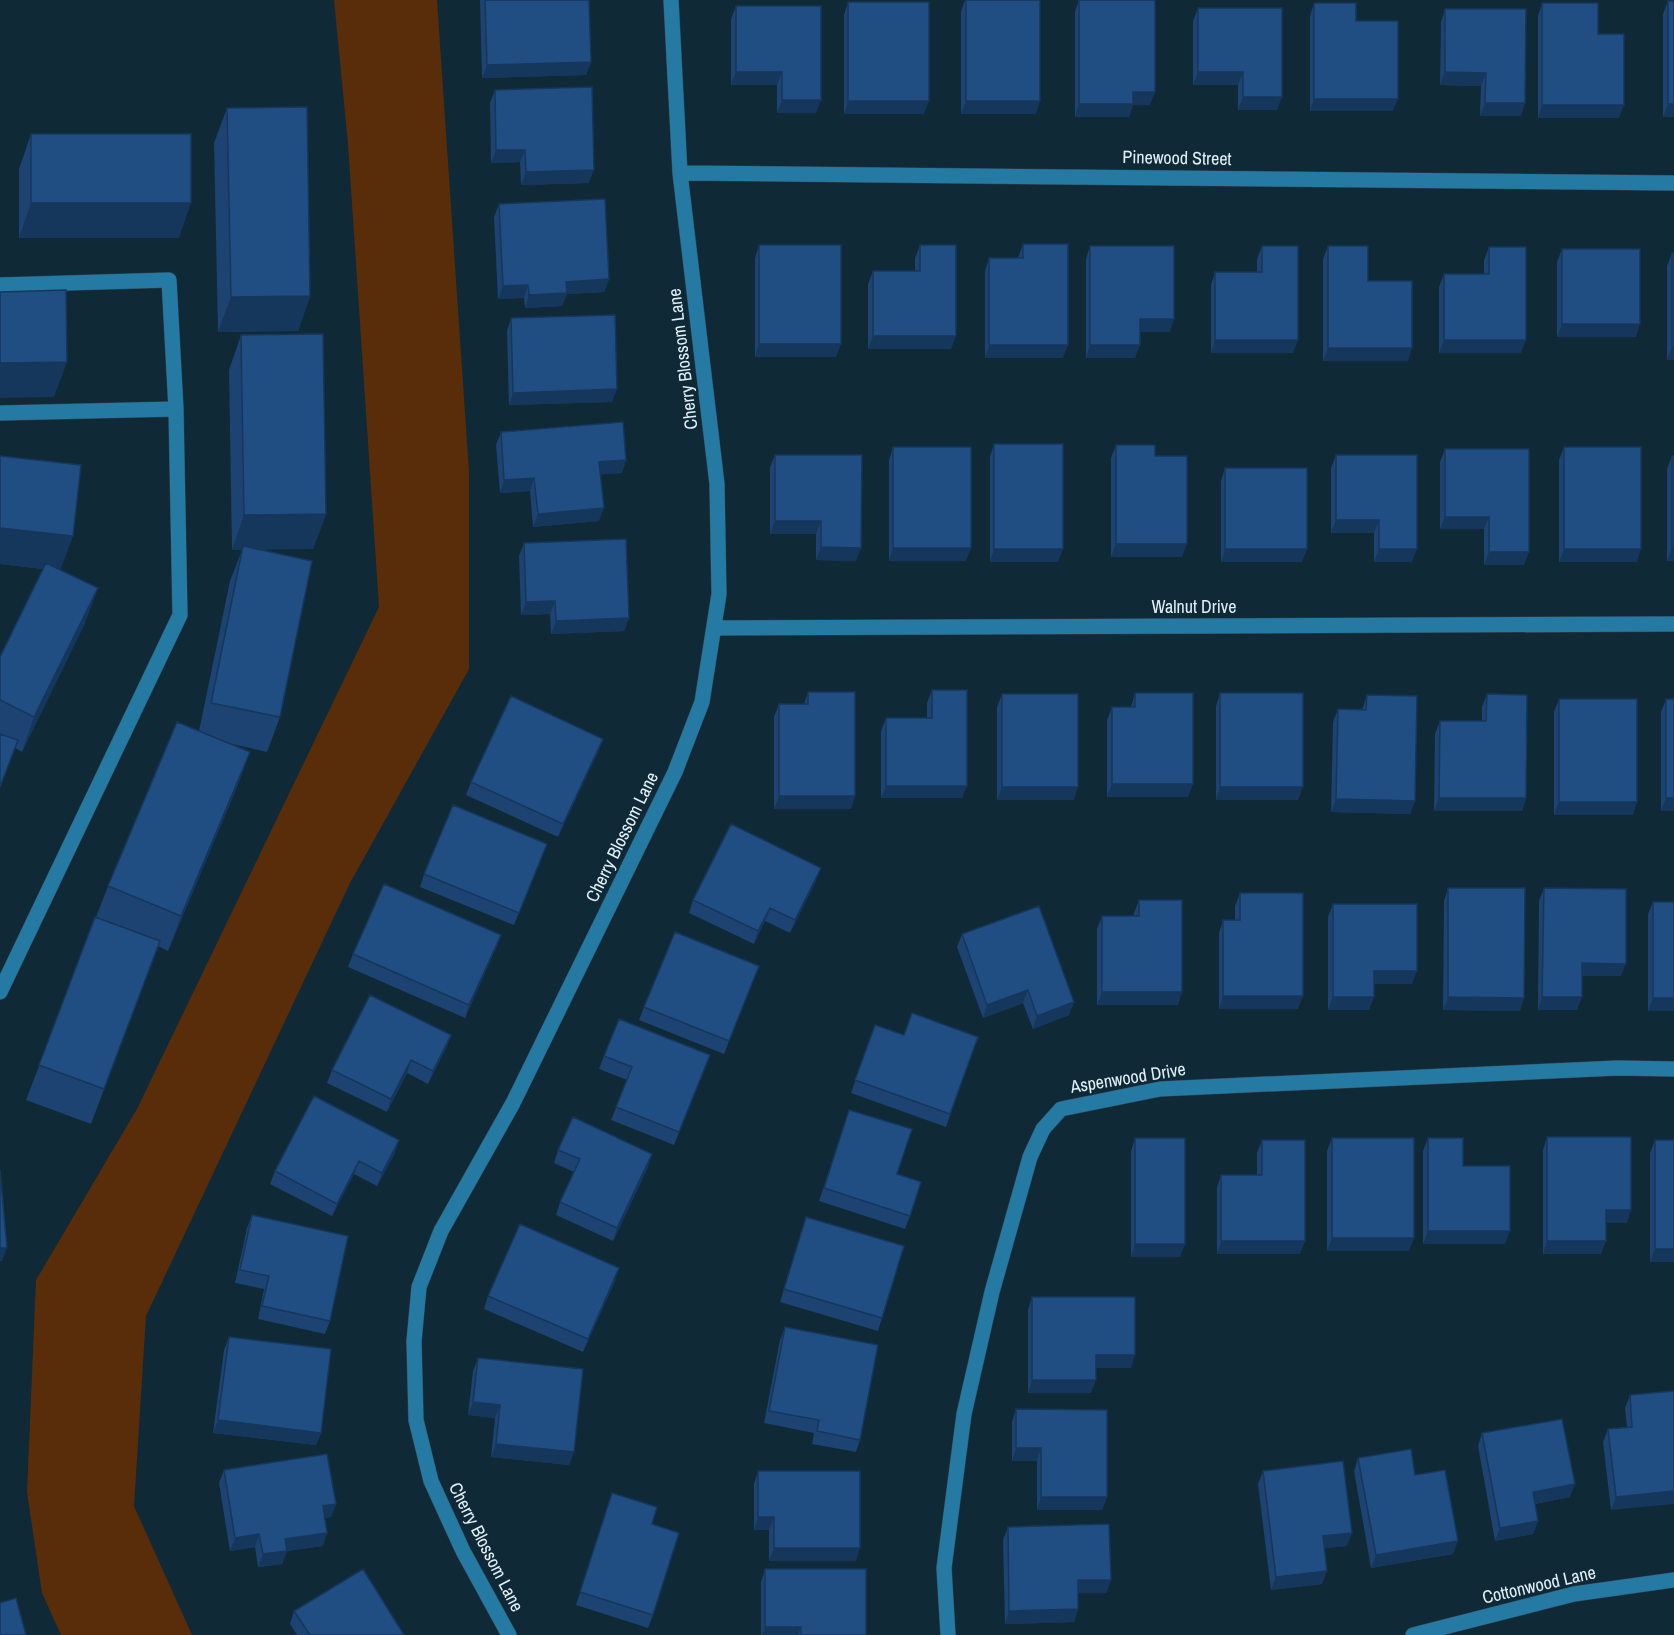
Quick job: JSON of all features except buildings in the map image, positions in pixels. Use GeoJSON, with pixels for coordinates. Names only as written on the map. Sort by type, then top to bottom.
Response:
{"type":"FeatureCollection","features":[{"type":"Feature","properties":{"kind":"street","name":"Cherry Blossom Lane"},"geometry":{"type":"LineString","coordinates":[[509,1635],[463,1551],[431,1481],[416,1420],[414,1341],[418,1287],[441,1231],[513,1103],[675,772],[702,702],[720,594],[717,484],[680,173],[671,0]]}},
{"type":"Feature","properties":{"kind":"street","name":"Pinewood Street"},"geometry":{"type":"LineString","coordinates":[[680,173],[1674,183]]}},
{"type":"Feature","properties":{"kind":"street"},"geometry":{"type":"LineString","coordinates":[[0,285],[170,280],[176,409],[180,615],[0,992]]}},
{"type":"Feature","properties":{"kind":"street"},"geometry":{"type":"LineString","coordinates":[[0,412],[176,409]]}},
{"type":"Feature","properties":{"kind":"street","name":"Walnut Drive"},"geometry":{"type":"LineString","coordinates":[[714,628],[1674,624]]}},
{"type":"Feature","properties":{"kind":"street","name":"Aspenwood Drive"},"geometry":{"type":"LineString","coordinates":[[948,1635],[944,1568],[964,1414],[992,1292],[1030,1157],[1043,1129],[1060,1109],[1160,1089],[1618,1068],[1674,1069]]}},
{"type":"Feature","properties":{"kind":"street","name":"Cottonwood Lane"},"geometry":{"type":"LineString","coordinates":[[1413,1635],[1574,1594],[1674,1580]]}},
{"type":"Feature","properties":{"kind":"shaded area"},"geometry":{"type":"Polygon","coordinates":[[[334,0],[437,0],[469,472],[469,669],[350,883],[146,1316],[134,1506],[192,1635],[61,1635],[42,1593],[27,1492],[36,1280],[137,1109],[379,607],[348,144],[334,0]]]}}]}
